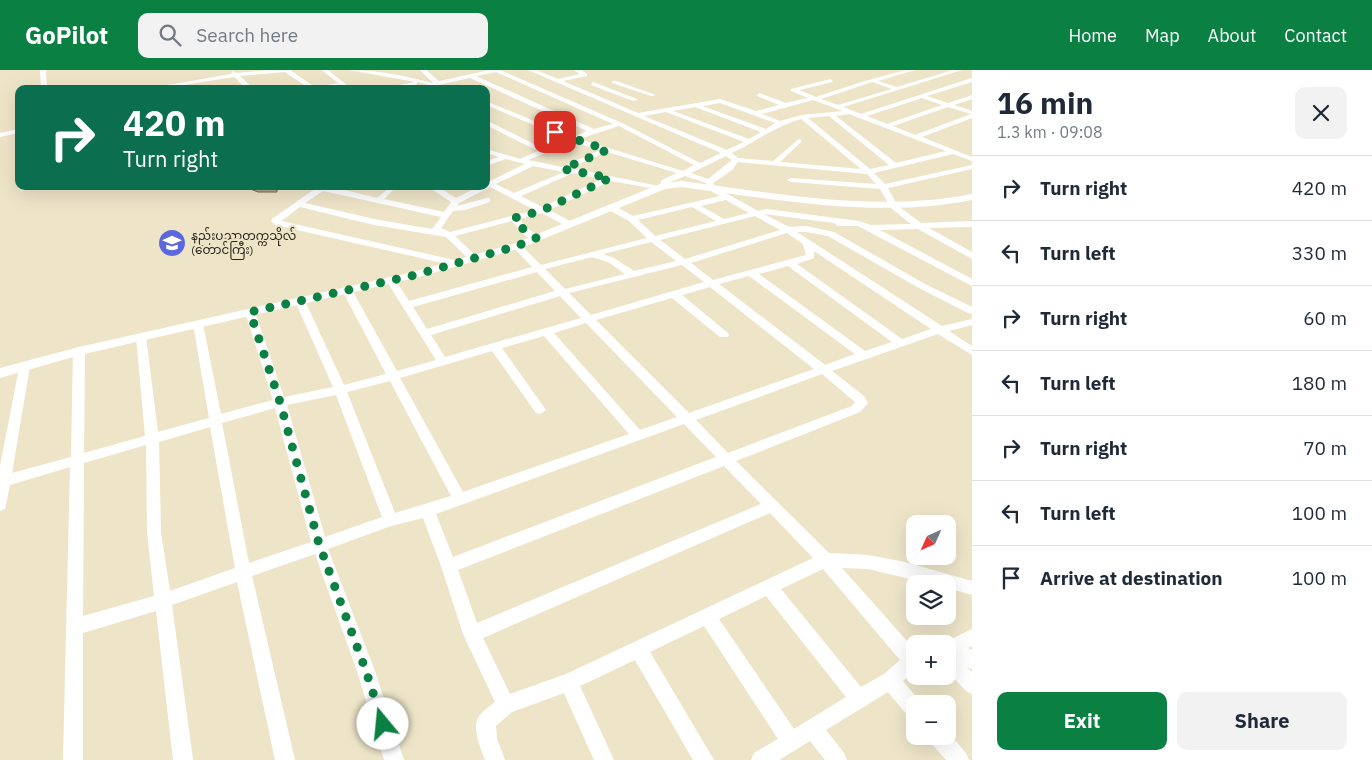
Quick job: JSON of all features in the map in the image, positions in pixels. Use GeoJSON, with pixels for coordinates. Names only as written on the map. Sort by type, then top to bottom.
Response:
{"type":"FeatureCollection","features":[{"type":"Feature","properties":{"kind":"main road"},"geometry":{"type":"LineString","coordinates":[[0,372],[79,351],[391,280],[517,246],[659,186],[681,184],[710,185],[812,199],[894,206],[949,203],[972,197]]}},
{"type":"Feature","properties":{"kind":"street"},"geometry":{"type":"LineString","coordinates":[[43,70],[44,85]]}},
{"type":"Feature","properties":{"kind":"street"},"geometry":{"type":"LineString","coordinates":[[229,70],[246,85]]}},
{"type":"Feature","properties":{"kind":"street"},"geometry":{"type":"LineString","coordinates":[[170,85],[211,78],[286,70],[307,85]]}},
{"type":"Feature","properties":{"kind":"street"},"geometry":{"type":"LineString","coordinates":[[326,70],[342,84]]}},
{"type":"Feature","properties":{"kind":"street"},"geometry":{"type":"LineString","coordinates":[[352,70],[436,85]]}},
{"type":"Feature","properties":{"kind":"street"},"geometry":{"type":"LineString","coordinates":[[424,70],[439,85]]}},
{"type":"Feature","properties":{"kind":"street"},"geometry":{"type":"LineString","coordinates":[[456,70],[467,77],[489,85]]}},
{"type":"Feature","properties":{"kind":"street"},"geometry":{"type":"LineString","coordinates":[[443,85],[493,70],[619,124],[701,166]]}},
{"type":"Feature","properties":{"kind":"street"},"geometry":{"type":"LineString","coordinates":[[531,70],[623,107],[640,117],[727,153],[736,160],[869,172],[953,152]]}},
{"type":"Feature","properties":{"kind":"street"},"geometry":{"type":"LineString","coordinates":[[520,87],[585,75],[577,70]]}},
{"type":"Feature","properties":{"kind":"street"},"geometry":{"type":"LineString","coordinates":[[757,113],[912,70]]}},
{"type":"Feature","properties":{"kind":"street"},"geometry":{"type":"LineString","coordinates":[[838,107],[960,70]]}},
{"type":"Feature","properties":{"kind":"street"},"geometry":{"type":"LineString","coordinates":[[201,71],[211,78]]}},
{"type":"Feature","properties":{"kind":"street"},"geometry":{"type":"LineString","coordinates":[[366,72],[365,75],[372,79]]}},
{"type":"Feature","properties":{"kind":"street"},"geometry":{"type":"LineString","coordinates":[[940,76],[972,85]]}},
{"type":"Feature","properties":{"kind":"street"},"geometry":{"type":"LineString","coordinates":[[830,80],[793,90],[972,159]]}},
{"type":"Feature","properties":{"kind":"street"},"geometry":{"type":"LineString","coordinates":[[862,116],[972,80]]}},
{"type":"Feature","properties":{"kind":"street"},"geometry":{"type":"LineString","coordinates":[[873,81],[972,114]]}},
{"type":"Feature","properties":{"kind":"street"},"geometry":{"type":"LineString","coordinates":[[399,85],[425,82]]}},
{"type":"Feature","properties":{"kind":"street"},"geometry":{"type":"LineString","coordinates":[[614,82],[653,95]]}},
{"type":"Feature","properties":{"kind":"street"},"geometry":{"type":"LineString","coordinates":[[336,85],[342,84]]}},
{"type":"Feature","properties":{"kind":"street"},"geometry":{"type":"LineString","coordinates":[[593,84],[635,100]]}},
{"type":"Feature","properties":{"kind":"street"},"geometry":{"type":"LineString","coordinates":[[490,85],[593,131]]}},
{"type":"Feature","properties":{"kind":"street"},"geometry":{"type":"LineString","coordinates":[[490,92],[512,88]]}},
{"type":"Feature","properties":{"kind":"street"},"geometry":{"type":"LineString","coordinates":[[595,97],[631,88]]}},
{"type":"Feature","properties":{"kind":"street"},"geometry":{"type":"LineString","coordinates":[[759,95],[813,116]]}},
{"type":"Feature","properties":{"kind":"street"},"geometry":{"type":"LineString","coordinates":[[888,126],[972,97]]}},
{"type":"Feature","properties":{"kind":"street"},"geometry":{"type":"LineString","coordinates":[[520,161],[593,131],[640,117],[720,101],[780,123]]}},
{"type":"Feature","properties":{"kind":"street"},"geometry":{"type":"LineString","coordinates":[[657,102],[669,111],[750,142]]}},
{"type":"Feature","properties":{"kind":"street"},"geometry":{"type":"LineString","coordinates":[[490,105],[572,139],[685,173],[710,185],[788,230],[972,351]]}},
{"type":"Feature","properties":{"kind":"street"},"geometry":{"type":"LineString","coordinates":[[697,106],[765,131]]}},
{"type":"Feature","properties":{"kind":"street"},"geometry":{"type":"LineString","coordinates":[[490,152],[520,161],[659,186],[750,142],[780,123],[802,117],[852,112]]}},
{"type":"Feature","properties":{"kind":"street"},"geometry":{"type":"LineString","coordinates":[[830,114],[895,166]]}},
{"type":"Feature","properties":{"kind":"street"},"geometry":{"type":"LineString","coordinates":[[916,137],[972,114]]}},
{"type":"Feature","properties":{"kind":"street"},"geometry":{"type":"LineString","coordinates":[[802,117],[869,172],[883,187],[894,206],[919,226],[972,256]]}},
{"type":"Feature","properties":{"kind":"street"},"geometry":{"type":"LineString","coordinates":[[490,124],[543,151]]}},
{"type":"Feature","properties":{"kind":"street"},"geometry":{"type":"LineString","coordinates":[[0,136],[15,132]]}},
{"type":"Feature","properties":{"kind":"street"},"geometry":{"type":"LineString","coordinates":[[775,163],[799,141]]}},
{"type":"Feature","properties":{"kind":"street"},"geometry":{"type":"LineString","coordinates":[[563,169],[607,150]]}},
{"type":"Feature","properties":{"kind":"street"},"geometry":{"type":"LineString","coordinates":[[490,163],[506,157]]}},
{"type":"Feature","properties":{"kind":"street"},"geometry":{"type":"LineString","coordinates":[[710,185],[736,160]]}},
{"type":"Feature","properties":{"kind":"street"},"geometry":{"type":"LineString","coordinates":[[490,183],[533,163]]}},
{"type":"Feature","properties":{"kind":"street"},"geometry":{"type":"LineString","coordinates":[[790,180],[883,187],[925,180],[972,167]]}},
{"type":"Feature","properties":{"kind":"street"},"geometry":{"type":"LineString","coordinates":[[515,196],[573,171]]}},
{"type":"Feature","properties":{"kind":"street"},"geometry":{"type":"LineString","coordinates":[[298,204],[374,222],[449,235],[541,211],[610,178]]}},
{"type":"Feature","properties":{"kind":"street"},"geometry":{"type":"LineString","coordinates":[[490,184],[569,224]]}},
{"type":"Feature","properties":{"kind":"street"},"geometry":{"type":"LineString","coordinates":[[319,190],[275,221],[456,263]]}},
{"type":"Feature","properties":{"kind":"street"},"geometry":{"type":"LineString","coordinates":[[333,190],[378,201],[447,212],[487,200]]}},
{"type":"Feature","properties":{"kind":"street"},"geometry":{"type":"LineString","coordinates":[[344,194],[351,190]]}},
{"type":"Feature","properties":{"kind":"street"},"geometry":{"type":"LineString","coordinates":[[378,201],[389,190]]}},
{"type":"Feature","properties":{"kind":"street"},"geometry":{"type":"LineString","coordinates":[[438,190],[456,200]]}},
{"type":"Feature","properties":{"kind":"street"},"geometry":{"type":"LineString","coordinates":[[473,258],[449,235],[436,229],[456,200],[475,190]]}},
{"type":"Feature","properties":{"kind":"street"},"geometry":{"type":"LineString","coordinates":[[632,218],[728,197]]}},
{"type":"Feature","properties":{"kind":"street"},"geometry":{"type":"LineString","coordinates":[[812,199],[816,209],[813,216]]}},
{"type":"Feature","properties":{"kind":"street"},"geometry":{"type":"LineString","coordinates":[[694,205],[723,222]]}},
{"type":"Feature","properties":{"kind":"street"},"geometry":{"type":"LineString","coordinates":[[449,566],[856,409],[862,403],[860,399],[712,283],[654,240],[632,218],[610,207]]}},
{"type":"Feature","properties":{"kind":"street"},"geometry":{"type":"LineString","coordinates":[[408,304],[773,210],[846,222],[870,228],[972,282]]}},
{"type":"Feature","properties":{"kind":"street"},"geometry":{"type":"LineString","coordinates":[[813,216],[823,229],[831,234],[922,286],[972,311]]}},
{"type":"Feature","properties":{"kind":"street"},"geometry":{"type":"LineString","coordinates":[[514,218],[524,230],[536,238]]}},
{"type":"Feature","properties":{"kind":"street"},"geometry":{"type":"LineString","coordinates":[[425,333],[563,292],[684,262],[788,230],[823,229],[846,222]]}},
{"type":"Feature","properties":{"kind":"street"},"geometry":{"type":"LineString","coordinates":[[870,228],[962,226],[972,224]]}},
{"type":"Feature","properties":{"kind":"street"},"geometry":{"type":"LineString","coordinates":[[962,226],[972,231]]}},
{"type":"Feature","properties":{"kind":"street"},"geometry":{"type":"LineString","coordinates":[[4,481],[280,402],[340,390],[393,376],[591,320],[712,283],[790,263],[810,257],[812,254],[807,243]]}},
{"type":"Feature","properties":{"kind":"street"},"geometry":{"type":"LineString","coordinates":[[517,246],[825,560],[906,652]]}},
{"type":"Feature","properties":{"kind":"street"},"geometry":{"type":"LineString","coordinates":[[595,255],[611,260],[633,275]]}},
{"type":"Feature","properties":{"kind":"street"},"geometry":{"type":"LineString","coordinates":[[790,263],[901,343]]}},
{"type":"Feature","properties":{"kind":"street"},"geometry":{"type":"LineString","coordinates":[[751,274],[864,355]]}},
{"type":"Feature","properties":{"kind":"street"},"geometry":{"type":"LineString","coordinates":[[391,280],[408,304],[443,362]]}},
{"type":"Feature","properties":{"kind":"street"},"geometry":{"type":"LineString","coordinates":[[347,290],[460,499]]}},
{"type":"Feature","properties":{"kind":"street"},"geometry":{"type":"LineString","coordinates":[[675,295],[724,335]]}},
{"type":"Feature","properties":{"kind":"street"},"geometry":{"type":"LineString","coordinates":[[300,300],[340,390],[391,520]]}},
{"type":"Feature","properties":{"kind":"street"},"geometry":{"type":"LineString","coordinates":[[250,312],[280,402],[319,544],[366,671],[394,760]]}},
{"type":"Feature","properties":{"kind":"street"},"geometry":{"type":"LineString","coordinates":[[75,628],[162,601],[391,520],[427,511],[637,435],[760,394],[864,355],[939,330],[972,322]]}},
{"type":"Feature","properties":{"kind":"street"},"geometry":{"type":"LineString","coordinates":[[198,324],[243,573],[285,760]]}},
{"type":"Feature","properties":{"kind":"street"},"geometry":{"type":"LineString","coordinates":[[546,332],[637,435]]}},
{"type":"Feature","properties":{"kind":"street"},"geometry":{"type":"LineString","coordinates":[[141,337],[152,440],[154,532],[183,760]]}},
{"type":"Feature","properties":{"kind":"street"},"geometry":{"type":"LineString","coordinates":[[495,347],[540,410]]}},
{"type":"Feature","properties":{"kind":"street"},"geometry":{"type":"LineString","coordinates":[[73,760],[79,459],[79,351]]}},
{"type":"Feature","properties":{"kind":"street"},"geometry":{"type":"LineString","coordinates":[[0,505],[24,366]]}},
{"type":"Feature","properties":{"kind":"street"},"geometry":{"type":"LineString","coordinates":[[472,634],[772,506]]}},
{"type":"Feature","properties":{"kind":"street"},"geometry":{"type":"LineString","coordinates":[[427,511],[449,566],[472,634],[506,705]]}},
{"type":"Feature","properties":{"kind":"street"},"geometry":{"type":"LineString","coordinates":[[495,760],[487,739],[486,722],[506,705],[569,682],[825,560],[868,562],[905,569],[972,588]]}},
{"type":"Feature","properties":{"kind":"street"},"geometry":{"type":"LineString","coordinates":[[768,586],[860,700]]}},
{"type":"Feature","properties":{"kind":"street"},"geometry":{"type":"LineString","coordinates":[[706,616],[791,742]]}},
{"type":"Feature","properties":{"kind":"street"},"geometry":{"type":"LineString","coordinates":[[956,647],[972,637]]}},
{"type":"Feature","properties":{"kind":"street"},"geometry":{"type":"LineString","coordinates":[[638,649],[704,760]]}},
{"type":"Feature","properties":{"kind":"street"},"geometry":{"type":"LineString","coordinates":[[956,654],[972,660]]}},
{"type":"Feature","properties":{"kind":"street"},"geometry":{"type":"LineString","coordinates":[[956,662],[972,685]]}},
{"type":"Feature","properties":{"kind":"street"},"geometry":{"type":"LineString","coordinates":[[761,760],[860,700],[890,680],[906,666]]}},
{"type":"Feature","properties":{"kind":"street"},"geometry":{"type":"LineString","coordinates":[[890,680],[906,699]]}},
{"type":"Feature","properties":{"kind":"street"},"geometry":{"type":"LineString","coordinates":[[569,682],[604,760]]}},
{"type":"Feature","properties":{"kind":"street"},"geometry":{"type":"LineString","coordinates":[[813,729],[837,760]]}},
{"type":"Feature","properties":{"kind":"street"},"geometry":{"type":"LineString","coordinates":[[946,745],[959,760]]}},
{"type":"Feature","properties":{"kind":"building"},"geometry":{"type":"Polygon","coordinates":[[[253,190],[277,190],[277,192],[258,192],[253,190]]]}},
{"type":"Feature","properties":{"kind":"place","name":"နည်းပညာတက္ကသိုလ် (တောင်ကြီး)"},"geometry":{"type":"Point","coordinates":[172,243]}},
{"type":"Feature","properties":{"kind":"route"},"geometry":{"type":"LineString","coordinates":[[383,724],[366,671],[319,544],[280,402],[250,312],[415,275],[517,246],[536,238],[524,230],[514,218],[541,211],[610,178],[563,169],[607,150],[555,132]]}}]}
